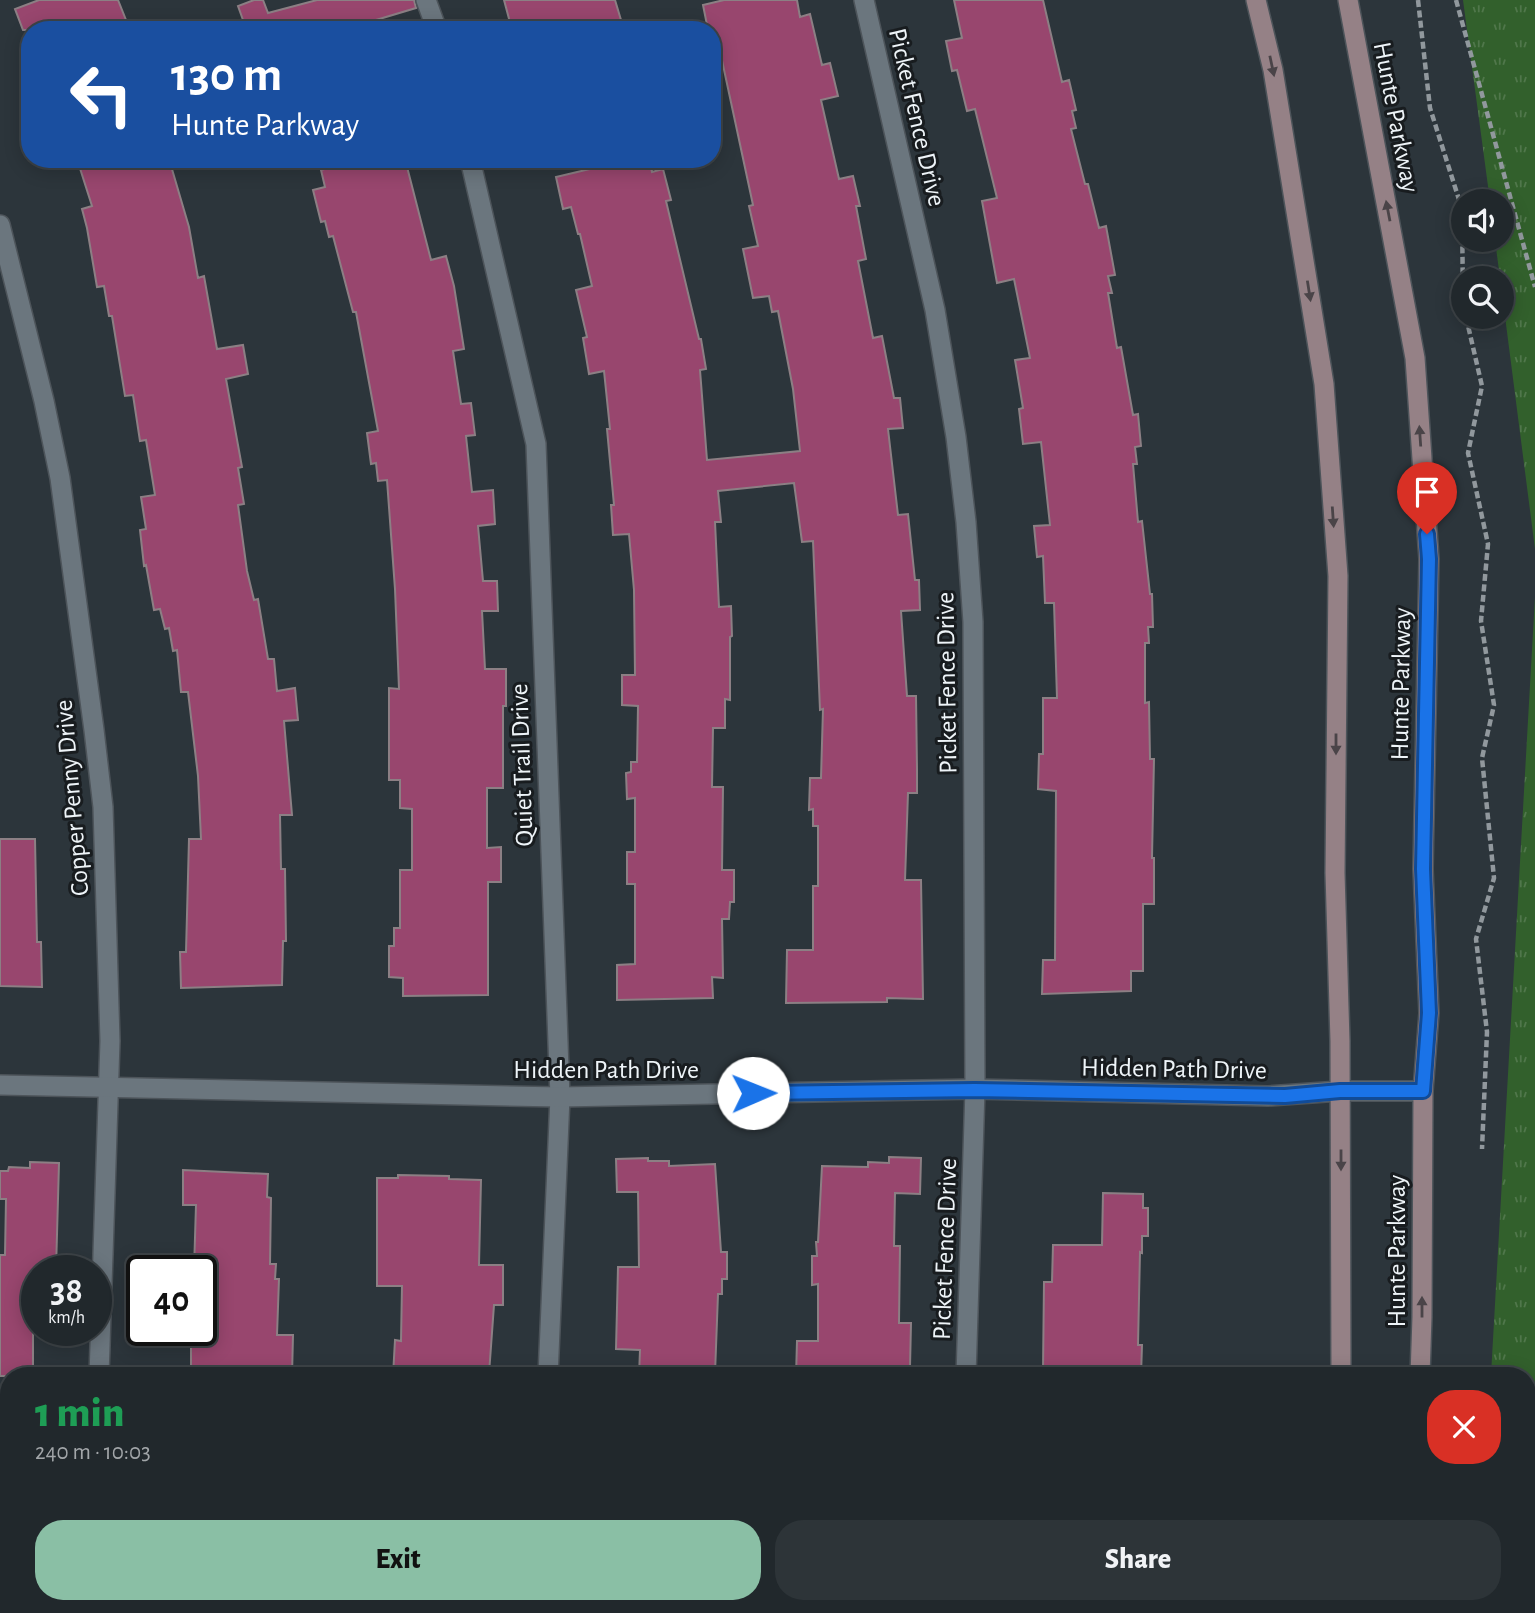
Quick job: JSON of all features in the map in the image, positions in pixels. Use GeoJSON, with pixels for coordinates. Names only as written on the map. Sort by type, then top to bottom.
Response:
{"type":"FeatureCollection","features":[{"type":"Feature","properties":{"kind":"main road"},"geometry":{"type":"LineString","coordinates":[[1256,0],[1273,70],[1324,384],[1338,576],[1335,873],[1340,1091],[1340,1367]]}},
{"type":"Feature","properties":{"kind":"main road","name":"Hunte Parkway"},"geometry":{"type":"LineString","coordinates":[[1348,0],[1415,358],[1429,559],[1423,869],[1429,1013],[1423,1091],[1420,1367]]}},
{"type":"Feature","properties":{"kind":"street"},"geometry":{"type":"LineString","coordinates":[[426,0],[434,21]]}},
{"type":"Feature","properties":{"kind":"street","name":"Picket Fence Drive"},"geometry":{"type":"LineString","coordinates":[[864,0],[932,297],[956,437],[966,522],[973,622],[975,1090],[966,1367]]}},
{"type":"Feature","properties":{"kind":"street","name":"Quiet Trail Drive"},"geometry":{"type":"LineString","coordinates":[[473,168],[536,444],[559,1097],[548,1367]]}},
{"type":"Feature","properties":{"kind":"street","name":"Copper Penny Drive"},"geometry":{"type":"LineString","coordinates":[[0,225],[44,401],[60,478],[103,807],[110,1041],[99,1367]]}},
{"type":"Feature","properties":{"kind":"street","name":"Hidden Path Drive"},"geometry":{"type":"LineString","coordinates":[[0,1085],[559,1097],[975,1090],[1268,1096],[1340,1091],[1423,1091]]}},
{"type":"Feature","properties":{"kind":"path"},"geometry":{"type":"LineString","coordinates":[[1418,0],[1430,108],[1462,209],[1463,266]]}},
{"type":"Feature","properties":{"kind":"path"},"geometry":{"type":"LineString","coordinates":[[1457,0],[1535,287]]}},
{"type":"Feature","properties":{"kind":"path"},"geometry":{"type":"LineString","coordinates":[[1469,329],[1482,386],[1468,453],[1488,544],[1481,621],[1494,705],[1482,758],[1493,878],[1476,939],[1487,1032],[1482,1149]]}},
{"type":"Feature","properties":{"kind":"green space"},"geometry":{"type":"Polygon","coordinates":[[[1463,0],[1535,0],[1535,549],[1507,329],[1514,329],[1514,266],[1498,266],[1497,252],[1514,252],[1514,189],[1488,189],[1463,0]]]}},
{"type":"Feature","properties":{"kind":"green space"},"geometry":{"type":"Polygon","coordinates":[[[1535,597],[1535,1367],[1491,1367],[1535,597]]]}},
{"type":"Feature","properties":{"kind":"building"},"geometry":{"type":"Polygon","coordinates":[[[39,0],[118,0],[126,21],[21,21],[21,25],[15,9],[39,0]]]}},
{"type":"Feature","properties":{"kind":"building"},"geometry":{"type":"Polygon","coordinates":[[[254,0],[263,0],[268,13],[317,0],[414,0],[416,8],[373,21],[240,21],[243,20],[238,6],[254,0]]]}},
{"type":"Feature","properties":{"kind":"building"},"geometry":{"type":"Polygon","coordinates":[[[504,0],[615,0],[621,21],[510,21],[504,0]]]}},
{"type":"Feature","properties":{"kind":"building"},"geometry":{"type":"Polygon","coordinates":[[[724,0],[797,0],[800,17],[810,14],[822,65],[830,63],[838,96],[821,100],[839,179],[853,176],[860,206],[856,206],[866,259],[858,261],[873,338],[882,336],[894,398],[900,398],[903,428],[888,429],[898,515],[908,514],[915,580],[919,580],[920,610],[901,611],[907,696],[916,696],[917,793],[908,793],[905,880],[921,880],[923,999],[786,1003],[787,950],[813,950],[813,886],[818,886],[818,826],[813,826],[813,809],[809,810],[810,778],[821,778],[823,709],[820,710],[813,541],[802,542],[794,483],[718,491],[721,522],[715,522],[719,607],[731,606],[732,636],[730,700],[725,699],[725,728],[713,728],[712,787],[723,787],[722,870],[734,870],[734,902],[730,902],[729,919],[722,919],[723,978],[712,977],[713,998],[617,1000],[617,965],[635,964],[635,884],[627,884],[627,852],[635,852],[635,798],[627,799],[626,773],[631,772],[631,762],[637,762],[638,706],[622,705],[622,675],[635,675],[634,590],[629,534],[613,535],[611,505],[614,505],[607,429],[610,429],[604,371],[589,374],[583,338],[587,337],[576,290],[592,286],[580,234],[571,207],[563,209],[556,177],[594,168],[651,168],[652,172],[663,169],[671,200],[666,201],[706,369],[700,370],[707,460],[800,451],[793,389],[778,311],[772,312],[769,296],[753,298],[743,249],[758,246],[749,206],[753,205],[721,56],[721,21],[706,21],[703,5],[724,0]]]}},
{"type":"Feature","properties":{"kind":"building"},"geometry":{"type":"Polygon","coordinates":[[[954,0],[1043,0],[1062,82],[1069,80],[1076,110],[1072,111],[1076,128],[1071,129],[1085,184],[1088,184],[1099,228],[1106,226],[1115,275],[1108,276],[1112,293],[1108,293],[1117,348],[1121,347],[1133,415],[1138,414],[1141,446],[1135,447],[1137,464],[1133,464],[1138,522],[1142,521],[1152,594],[1153,627],[1148,627],[1149,643],[1145,643],[1145,703],[1149,702],[1150,759],[1154,759],[1154,904],[1143,904],[1143,971],[1131,971],[1131,991],[1042,994],[1043,960],[1055,960],[1056,791],[1038,789],[1039,754],[1043,754],[1043,698],[1057,698],[1054,603],[1045,603],[1043,556],[1037,557],[1034,526],[1050,525],[1041,442],[1023,444],[1019,409],[1023,408],[1015,360],[1030,358],[1014,279],[997,283],[982,201],[997,198],[975,109],[967,111],[957,70],[952,71],[946,41],[962,38],[954,0]]]}},
{"type":"Feature","properties":{"kind":"building"},"geometry":{"type":"Polygon","coordinates":[[[80,168],[172,168],[189,227],[198,278],[204,276],[217,349],[243,345],[248,374],[226,379],[242,467],[238,468],[244,504],[238,505],[247,571],[254,600],[258,599],[268,659],[274,659],[277,691],[295,688],[298,720],[284,721],[292,815],[280,815],[281,869],[285,869],[286,941],[283,941],[282,985],[181,988],[180,952],[186,952],[189,839],[201,839],[198,776],[188,692],[181,692],[177,650],[173,651],[169,628],[165,629],[160,609],[154,610],[146,565],[144,566],[140,530],[146,529],[141,497],[155,495],[146,440],[140,441],[133,395],[125,396],[112,316],[109,316],[104,286],[97,287],[82,209],[92,206],[80,168]]]}},
{"type":"Feature","properties":{"kind":"building"},"geometry":{"type":"Polygon","coordinates":[[[407,168],[431,260],[446,256],[454,286],[464,349],[453,351],[461,404],[471,403],[475,435],[466,436],[472,492],[493,490],[495,524],[478,526],[483,581],[497,581],[498,611],[482,611],[485,669],[506,669],[503,788],[487,788],[487,848],[501,847],[501,882],[488,882],[488,995],[403,996],[403,978],[389,977],[389,946],[394,946],[394,928],[400,928],[400,870],[412,870],[412,809],[400,808],[400,780],[389,780],[389,688],[399,689],[387,480],[378,481],[376,463],[371,464],[367,433],[378,431],[356,312],[353,312],[333,236],[329,237],[325,221],[321,222],[313,190],[325,187],[321,170],[407,168]]]}},
{"type":"Feature","properties":{"kind":"building"},"geometry":{"type":"Polygon","coordinates":[[[0,839],[35,839],[37,942],[41,942],[42,987],[0,986],[0,839]]]}},
{"type":"Feature","properties":{"kind":"building"},"geometry":{"type":"Polygon","coordinates":[[[889,1157],[921,1158],[920,1194],[895,1193],[894,1246],[900,1246],[899,1323],[911,1323],[910,1367],[796,1367],[797,1341],[818,1341],[818,1284],[812,1285],[812,1256],[817,1256],[822,1166],[868,1167],[868,1162],[889,1163],[889,1157]]]}},
{"type":"Feature","properties":{"kind":"building"},"geometry":{"type":"Polygon","coordinates":[[[648,1158],[648,1161],[669,1161],[669,1166],[715,1164],[721,1252],[727,1252],[727,1279],[722,1279],[722,1294],[718,1294],[715,1367],[639,1367],[640,1350],[616,1349],[618,1267],[639,1267],[638,1192],[617,1192],[616,1159],[648,1158]]]}},
{"type":"Feature","properties":{"kind":"building"},"geometry":{"type":"Polygon","coordinates":[[[30,1162],[59,1163],[56,1255],[21,1255],[21,1346],[33,1346],[33,1367],[0,1367],[0,1255],[5,1255],[6,1199],[0,1199],[0,1171],[8,1171],[9,1167],[30,1168],[30,1162]]]}},
{"type":"Feature","properties":{"kind":"building"},"geometry":{"type":"Polygon","coordinates":[[[183,1170],[268,1174],[267,1197],[271,1198],[270,1264],[276,1264],[275,1279],[279,1279],[277,1335],[293,1335],[292,1367],[191,1367],[191,1346],[217,1346],[217,1255],[194,1255],[196,1205],[183,1205],[183,1170]]]}},
{"type":"Feature","properties":{"kind":"building"},"geometry":{"type":"Polygon","coordinates":[[[398,1175],[449,1176],[449,1179],[481,1180],[479,1265],[503,1265],[503,1305],[494,1305],[490,1367],[394,1367],[395,1340],[401,1341],[402,1286],[377,1286],[377,1178],[398,1178],[398,1175]]]}},
{"type":"Feature","properties":{"kind":"building"},"geometry":{"type":"Polygon","coordinates":[[[1103,1193],[1143,1194],[1143,1208],[1148,1208],[1148,1236],[1142,1236],[1142,1253],[1140,1252],[1138,1345],[1142,1345],[1141,1367],[1043,1367],[1044,1282],[1052,1282],[1053,1245],[1102,1245],[1103,1193]]]}},
{"type":"Feature","properties":{"kind":"route"},"geometry":{"type":"LineString","coordinates":[[753,1093],[975,1090],[1285,1096],[1340,1091],[1423,1091],[1429,1013],[1423,869],[1429,559],[1427,534]]}}]}
